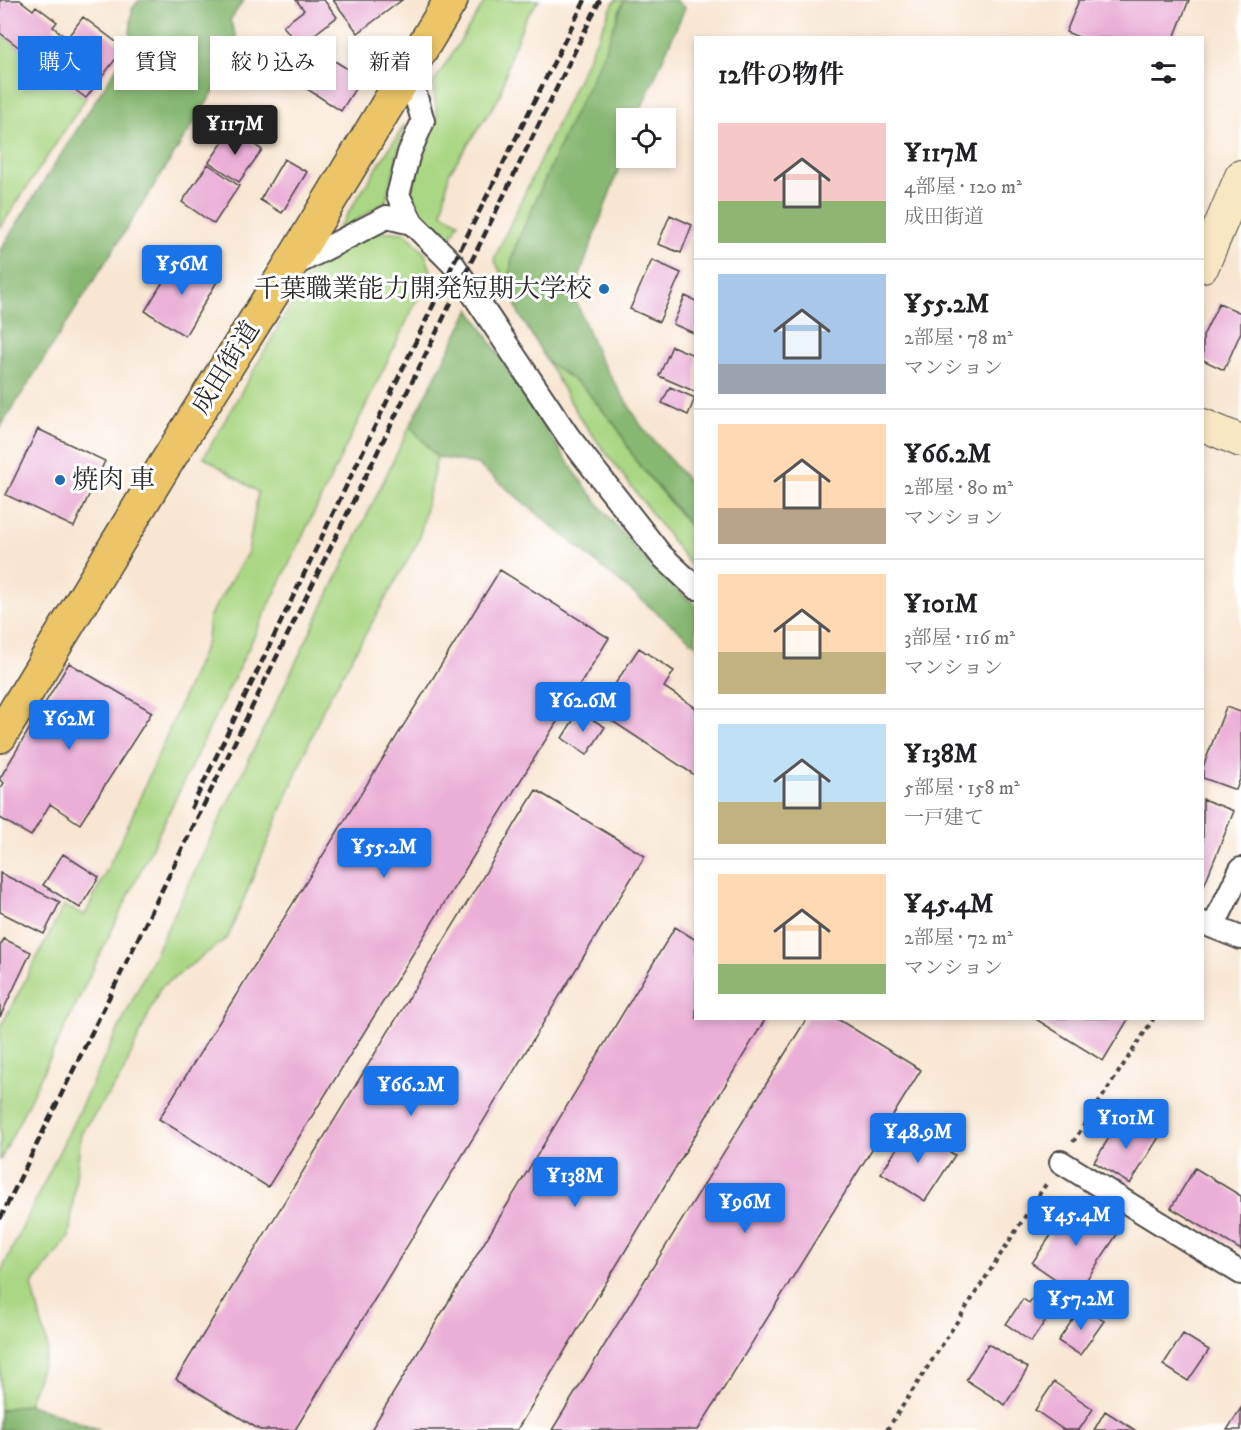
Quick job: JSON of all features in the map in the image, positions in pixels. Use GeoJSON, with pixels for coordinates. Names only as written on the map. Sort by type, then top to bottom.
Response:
{"type":"FeatureCollection","features":[{"type":"Feature","properties":{"kind":"highway","name":"成田街道"},"geometry":{"type":"LineString","coordinates":[[429,36],[451,0]]}},
{"type":"Feature","properties":{"kind":"highway","name":"成田街道"},"geometry":{"type":"LineString","coordinates":[[0,736],[396,90]]}},
{"type":"Feature","properties":{"kind":"street"},"geometry":{"type":"LineString","coordinates":[[414,90],[423,121],[409,153],[398,195],[412,223],[453,264],[568,436],[660,555],[694,586]]}},
{"type":"Feature","properties":{"kind":"street"},"geometry":{"type":"LineString","coordinates":[[1204,264],[1241,176]]}},
{"type":"Feature","properties":{"kind":"street"},"geometry":{"type":"LineString","coordinates":[[289,267],[387,217],[412,223]]}},
{"type":"Feature","properties":{"kind":"street"},"geometry":{"type":"LineString","coordinates":[[1204,425],[1241,441]]}},
{"type":"Feature","properties":{"kind":"street"},"geometry":{"type":"LineString","coordinates":[[1241,869],[1208,925],[1241,938]]}},
{"type":"Feature","properties":{"kind":"street"},"geometry":{"type":"LineString","coordinates":[[1061,1162],[1241,1273]]}},
{"type":"Feature","properties":{"kind":"path"},"geometry":{"type":"LineString","coordinates":[[887,1430],[1153,1020]]}},
{"type":"Feature","properties":{"kind":"green space"},"geometry":{"type":"Polygon","coordinates":[[[139,0],[244,0],[230,20],[236,36],[210,36],[210,90],[215,90],[0,428],[0,250],[114,71],[114,90],[198,90],[198,36],[130,36],[132,9],[139,0]]]}},
{"type":"Feature","properties":{"kind":"green space"},"geometry":{"type":"Polygon","coordinates":[[[486,0],[539,0],[525,19],[510,57],[500,96],[449,173],[442,213],[459,222],[449,242],[429,224],[414,203],[412,189],[416,164],[437,116],[433,84],[486,0]]]}},
{"type":"Feature","properties":{"kind":"green space"},"geometry":{"type":"Polygon","coordinates":[[[615,0],[624,0],[600,62],[567,129],[516,245],[511,272],[513,298],[494,259],[615,0]]]}},
{"type":"Feature","properties":{"kind":"green space"},"geometry":{"type":"Polygon","coordinates":[[[624,0],[675,0],[685,8],[641,108],[616,108],[616,168],[619,168],[573,294],[599,358],[642,427],[694,488],[694,530],[635,460],[618,429],[584,388],[547,361],[519,314],[513,298],[510,279],[511,262],[516,245],[567,129],[600,62],[624,0]]]}},
{"type":"Feature","properties":{"kind":"green space"},"geometry":{"type":"Polygon","coordinates":[[[0,33],[18,47],[18,90],[75,90],[86,98],[0,228],[0,33]]]}},
{"type":"Feature","properties":{"kind":"green space"},"geometry":{"type":"Polygon","coordinates":[[[405,124],[386,201],[334,235],[405,124]]]}},
{"type":"Feature","properties":{"kind":"green space"},"geometry":{"type":"Polygon","coordinates":[[[373,231],[406,233],[425,254],[431,271],[0,1161],[0,1028],[64,906],[85,915],[126,830],[207,641],[209,617],[248,552],[258,492],[204,457],[315,263],[373,231]]]}},
{"type":"Feature","properties":{"kind":"green space"},"geometry":{"type":"Polygon","coordinates":[[[470,309],[571,467],[630,542],[694,603],[694,643],[477,464],[437,457],[410,426],[470,309]]]}},
{"type":"Feature","properties":{"kind":"green space"},"geometry":{"type":"Polygon","coordinates":[[[547,361],[584,388],[618,429],[635,460],[694,532],[694,568],[691,566],[580,418],[547,361]]]}},
{"type":"Feature","properties":{"kind":"green space"},"geometry":{"type":"Polygon","coordinates":[[[410,426],[437,457],[419,540],[324,707],[228,937],[160,988],[122,1075],[81,1134],[69,1237],[32,1285],[48,1349],[28,1404],[0,1410],[0,1274],[410,426]]]}},
{"type":"Feature","properties":{"kind":"green space"},"geometry":{"type":"Polygon","coordinates":[[[28,1404],[100,1430],[0,1430],[0,1410],[28,1404]]]}},
{"type":"Feature","properties":{"kind":"building"},"geometry":{"type":"Polygon","coordinates":[[[0,0],[20,0],[33,10],[36,6],[57,22],[53,27],[64,36],[18,36],[18,47],[0,33],[0,0]]]}},
{"type":"Feature","properties":{"kind":"building"},"geometry":{"type":"Polygon","coordinates":[[[296,0],[324,0],[337,17],[312,36],[291,36],[283,26],[304,10],[296,0]]]}},
{"type":"Feature","properties":{"kind":"building"},"geometry":{"type":"Polygon","coordinates":[[[333,0],[402,0],[358,33],[333,0]]]}},
{"type":"Feature","properties":{"kind":"building"},"geometry":{"type":"Polygon","coordinates":[[[1079,0],[1189,0],[1175,36],[1076,36],[1066,32],[1079,0]]]}},
{"type":"Feature","properties":{"kind":"building"},"geometry":{"type":"Polygon","coordinates":[[[83,17],[114,40],[114,61],[102,77],[102,36],[69,36],[83,17]]]}},
{"type":"Feature","properties":{"kind":"building"},"geometry":{"type":"Polygon","coordinates":[[[336,62],[348,69],[348,90],[354,90],[341,111],[309,90],[336,90],[336,62]]]}},
{"type":"Feature","properties":{"kind":"building"},"geometry":{"type":"Polygon","coordinates":[[[75,90],[92,90],[86,98],[75,90]]]}},
{"type":"Feature","properties":{"kind":"building"},"geometry":{"type":"Polygon","coordinates":[[[232,129],[262,150],[239,182],[209,162],[232,129]]]}},
{"type":"Feature","properties":{"kind":"building"},"geometry":{"type":"Polygon","coordinates":[[[284,159],[307,172],[282,213],[260,200],[284,159]]]}},
{"type":"Feature","properties":{"kind":"building"},"geometry":{"type":"Polygon","coordinates":[[[208,164],[239,186],[214,224],[182,202],[208,164]]]}},
{"type":"Feature","properties":{"kind":"building"},"geometry":{"type":"Polygon","coordinates":[[[670,215],[692,225],[681,253],[658,244],[670,215]]]}},
{"type":"Feature","properties":{"kind":"building"},"geometry":{"type":"Polygon","coordinates":[[[178,257],[218,280],[185,336],[145,311],[178,257]]]}},
{"type":"Feature","properties":{"kind":"building"},"geometry":{"type":"Polygon","coordinates":[[[652,260],[681,273],[659,322],[630,309],[652,260]]]}},
{"type":"Feature","properties":{"kind":"building"},"geometry":{"type":"Polygon","coordinates":[[[685,296],[694,300],[694,333],[673,324],[685,296]]]}},
{"type":"Feature","properties":{"kind":"building"},"geometry":{"type":"Polygon","coordinates":[[[1219,303],[1241,313],[1241,332],[1224,370],[1204,360],[1204,334],[1219,303]]]}},
{"type":"Feature","properties":{"kind":"building"},"geometry":{"type":"Polygon","coordinates":[[[672,346],[694,355],[694,391],[659,376],[672,346]]]}},
{"type":"Feature","properties":{"kind":"building"},"geometry":{"type":"Polygon","coordinates":[[[670,387],[694,398],[688,415],[662,403],[670,387]]]}},
{"type":"Feature","properties":{"kind":"building"},"geometry":{"type":"Polygon","coordinates":[[[38,429],[105,461],[74,527],[6,495],[38,429]]]}},
{"type":"Feature","properties":{"kind":"building"},"geometry":{"type":"Polygon","coordinates":[[[500,570],[609,638],[268,1187],[159,1119],[500,570]]]}},
{"type":"Feature","properties":{"kind":"building"},"geometry":{"type":"Polygon","coordinates":[[[639,648],[674,671],[664,687],[694,707],[694,775],[597,711],[639,648]]]}},
{"type":"Feature","properties":{"kind":"building"},"geometry":{"type":"Polygon","coordinates":[[[69,663],[152,712],[80,824],[50,804],[31,836],[0,818],[0,789],[4,783],[0,778],[69,663]]]}},
{"type":"Feature","properties":{"kind":"building"},"geometry":{"type":"Polygon","coordinates":[[[1226,707],[1241,712],[1241,776],[1236,790],[1204,778],[1204,764],[1226,707]]]}},
{"type":"Feature","properties":{"kind":"building"},"geometry":{"type":"Polygon","coordinates":[[[579,711],[605,727],[587,755],[562,738],[579,711]]]}},
{"type":"Feature","properties":{"kind":"building"},"geometry":{"type":"Polygon","coordinates":[[[536,790],[645,856],[295,1430],[260,1430],[176,1379],[536,790]]]}},
{"type":"Feature","properties":{"kind":"building"},"geometry":{"type":"Polygon","coordinates":[[[1204,799],[1234,811],[1204,886],[1204,799]]]}},
{"type":"Feature","properties":{"kind":"building"},"geometry":{"type":"Polygon","coordinates":[[[63,854],[99,877],[80,908],[43,885],[63,854]]]}},
{"type":"Feature","properties":{"kind":"building"},"geometry":{"type":"Polygon","coordinates":[[[0,873],[60,902],[44,934],[0,912],[0,873]]]}},
{"type":"Feature","properties":{"kind":"building"},"geometry":{"type":"Polygon","coordinates":[[[675,927],[694,939],[694,1020],[765,1020],[517,1430],[371,1430],[675,927]]]}},
{"type":"Feature","properties":{"kind":"building"},"geometry":{"type":"Polygon","coordinates":[[[4,939],[31,952],[0,1017],[0,946],[4,939]]]}},
{"type":"Feature","properties":{"kind":"building"},"geometry":{"type":"Polygon","coordinates":[[[806,1020],[839,1020],[921,1070],[698,1430],[552,1430],[806,1020]]]}},
{"type":"Feature","properties":{"kind":"building"},"geometry":{"type":"Polygon","coordinates":[[[1037,1020],[1128,1020],[1103,1061],[1037,1020]]]}},
{"type":"Feature","properties":{"kind":"building"},"geometry":{"type":"Polygon","coordinates":[[[1123,1115],[1159,1137],[1130,1184],[1094,1162],[1123,1115]]]}},
{"type":"Feature","properties":{"kind":"building"},"geometry":{"type":"Polygon","coordinates":[[[911,1127],[955,1155],[925,1201],[881,1173],[911,1127]]]}},
{"type":"Feature","properties":{"kind":"building"},"geometry":{"type":"Polygon","coordinates":[[[1195,1168],[1241,1196],[1241,1250],[1171,1208],[1195,1168]]]}},
{"type":"Feature","properties":{"kind":"building"},"geometry":{"type":"Polygon","coordinates":[[[1075,1200],[1120,1230],[1077,1294],[1032,1263],[1075,1200]]]}},
{"type":"Feature","properties":{"kind":"building"},"geometry":{"type":"Polygon","coordinates":[[[1035,1295],[1054,1308],[1031,1342],[1006,1324],[1023,1299],[1029,1303],[1035,1295]]]}},
{"type":"Feature","properties":{"kind":"building"},"geometry":{"type":"Polygon","coordinates":[[[1082,1306],[1104,1321],[1080,1355],[1058,1341],[1082,1306]]]}},
{"type":"Feature","properties":{"kind":"building"},"geometry":{"type":"Polygon","coordinates":[[[1183,1334],[1209,1350],[1188,1381],[1163,1365],[1183,1334]]]}},
{"type":"Feature","properties":{"kind":"building"},"geometry":{"type":"Polygon","coordinates":[[[988,1344],[1028,1368],[1005,1405],[966,1380],[988,1344]]]}},
{"type":"Feature","properties":{"kind":"building"},"geometry":{"type":"Polygon","coordinates":[[[1054,1382],[1093,1409],[1079,1430],[1064,1430],[1035,1410],[1054,1382]]]}},
{"type":"Feature","properties":{"kind":"building"},"geometry":{"type":"Polygon","coordinates":[[[1241,1408],[1241,1430],[1227,1430],[1241,1408]]]}},
{"type":"Feature","properties":{"kind":"building"},"geometry":{"type":"Polygon","coordinates":[[[1105,1411],[1135,1430],[1094,1430],[1105,1411]]]}},
{"type":"Feature","properties":{"kind":"railway"},"geometry":{"type":"LineString","coordinates":[[191,809],[453,264],[585,0]]}},
{"type":"Feature","properties":{"kind":"railway"},"geometry":{"type":"LineString","coordinates":[[0,1219],[600,0]]}},
{"type":"Feature","properties":{"kind":"place","name":"千葉職業能力開発短期大学校"},"geometry":{"type":"Point","coordinates":[604,289]}},
{"type":"Feature","properties":{"kind":"place","name":"焼肉 車"},"geometry":{"type":"Point","coordinates":[60,480]}}]}
